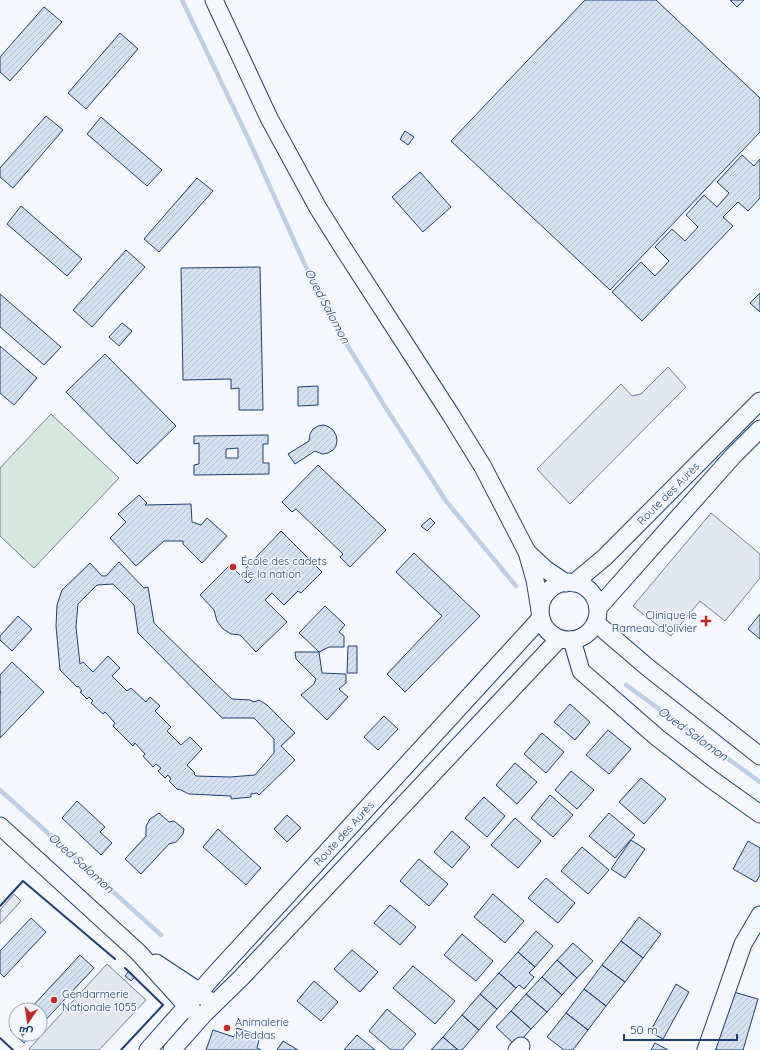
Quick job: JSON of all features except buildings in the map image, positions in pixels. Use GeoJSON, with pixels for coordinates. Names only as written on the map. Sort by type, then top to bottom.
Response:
{"type":"FeatureCollection","features":[{"type":"Feature","properties":{"kind":"street"},"geometry":{"type":"LineString","coordinates":[[214,0],[249,78],[293,163],[345,251],[483,467],[527,552],[535,580],[541,614],[545,627],[551,634],[566,639],[580,638],[586,635],[592,630],[597,615],[597,602],[590,591],[585,587],[570,583],[545,569],[527,552]]}},
{"type":"Feature","properties":{"kind":"street","name":"Route des Aurès"},"geometry":{"type":"LineString","coordinates":[[570,583],[605,557],[760,401]]}},
{"type":"Feature","properties":{"kind":"street","name":"Route des Aurès"},"geometry":{"type":"LineString","coordinates":[[597,615],[733,456],[760,429]]}},
{"type":"Feature","properties":{"kind":"street"},"geometry":{"type":"LineString","coordinates":[[541,614],[542,602],[551,589],[558,585],[570,583]]}},
{"type":"Feature","properties":{"kind":"street","name":"Route des Aurès"},"geometry":{"type":"LineString","coordinates":[[148,1050],[186,1006],[541,614]]}},
{"type":"Feature","properties":{"kind":"street"},"geometry":{"type":"LineString","coordinates":[[597,615],[652,670],[760,756]]}},
{"type":"Feature","properties":{"kind":"street"},"geometry":{"type":"LineString","coordinates":[[566,639],[581,671],[658,738],[711,779],[760,814]]}},
{"type":"Feature","properties":{"kind":"street","name":"Route des Aurès"},"geometry":{"type":"LineString","coordinates":[[172,1050],[389,821],[566,639]]}},
{"type":"Feature","properties":{"kind":"street"},"geometry":{"type":"LineString","coordinates":[[0,826],[132,948],[186,1006],[201,1018]]}},
{"type":"Feature","properties":{"kind":"street"},"geometry":{"type":"LineString","coordinates":[[706,1050],[743,944],[758,921]]}},
{"type":"Feature","properties":{"kind":"street"},"geometry":{"type":"LineString","coordinates":[[132,948],[200,992],[213,1006]]}},
{"type":"Feature","properties":{"kind":"shaded area"},"geometry":{"type":"Polygon","coordinates":[[[668,367],[686,387],[570,504],[537,469],[621,384],[632,396],[641,394],[668,367]]]}},
{"type":"Feature","properties":{"kind":"shaded area"},"geometry":{"type":"Polygon","coordinates":[[[51,414],[119,478],[34,568],[0,536],[0,468],[51,414]]]}},
{"type":"Feature","properties":{"kind":"shaded area"},"geometry":{"type":"Polygon","coordinates":[[[711,513],[760,554],[760,578],[725,621],[700,601],[671,636],[633,606],[711,513]]]}},
{"type":"Feature","properties":{"kind":"shaded area"},"geometry":{"type":"Polygon","coordinates":[[[14,894],[21,901],[0,924],[0,910],[14,894]]]}},
{"type":"Feature","properties":{"kind":"shaded area"},"geometry":{"type":"Polygon","coordinates":[[[107,964],[146,1000],[99,1050],[30,1050],[29,1049],[35,1042],[48,1042],[48,1028],[107,964]]]}},
{"type":"Feature","properties":{"kind":"waterway","name":"Oued Salomon"},"geometry":{"type":"LineString","coordinates":[[182,0],[248,138],[305,265],[343,338],[446,501],[516,586]]}},
{"type":"Feature","properties":{"kind":"waterway","name":"Oued Salomon"},"geometry":{"type":"LineString","coordinates":[[626,685],[760,782]]}},
{"type":"Feature","properties":{"kind":"waterway","name":"Oued Salomon"},"geometry":{"type":"LineString","coordinates":[[0,790],[161,935]]}},
{"type":"Feature","properties":{"kind":"wall"},"geometry":{"type":"LineString","coordinates":[[0,906],[23,881],[115,959]]}},
{"type":"Feature","properties":{"kind":"wall"},"geometry":{"type":"LineString","coordinates":[[121,1050],[163,1005],[125,968]]}},
{"type":"Feature","properties":{"kind":"wall"},"geometry":{"type":"LineString","coordinates":[[0,1038],[13,1050]]}},
{"type":"Feature","properties":{"kind":"place","name":"École des cadets de la nation"},"geometry":{"type":"Point","coordinates":[233,567]}},
{"type":"Feature","properties":{"kind":"place","name":"Clinique le Rameau d'olivier"},"geometry":{"type":"Point","coordinates":[706,621]}},
{"type":"Feature","properties":{"kind":"place","name":"Gendarmerie Nationale 1055"},"geometry":{"type":"Point","coordinates":[54,1000]}},
{"type":"Feature","properties":{"kind":"place","name":"Animalerie Meddas"},"geometry":{"type":"Point","coordinates":[227,1028]}}]}
